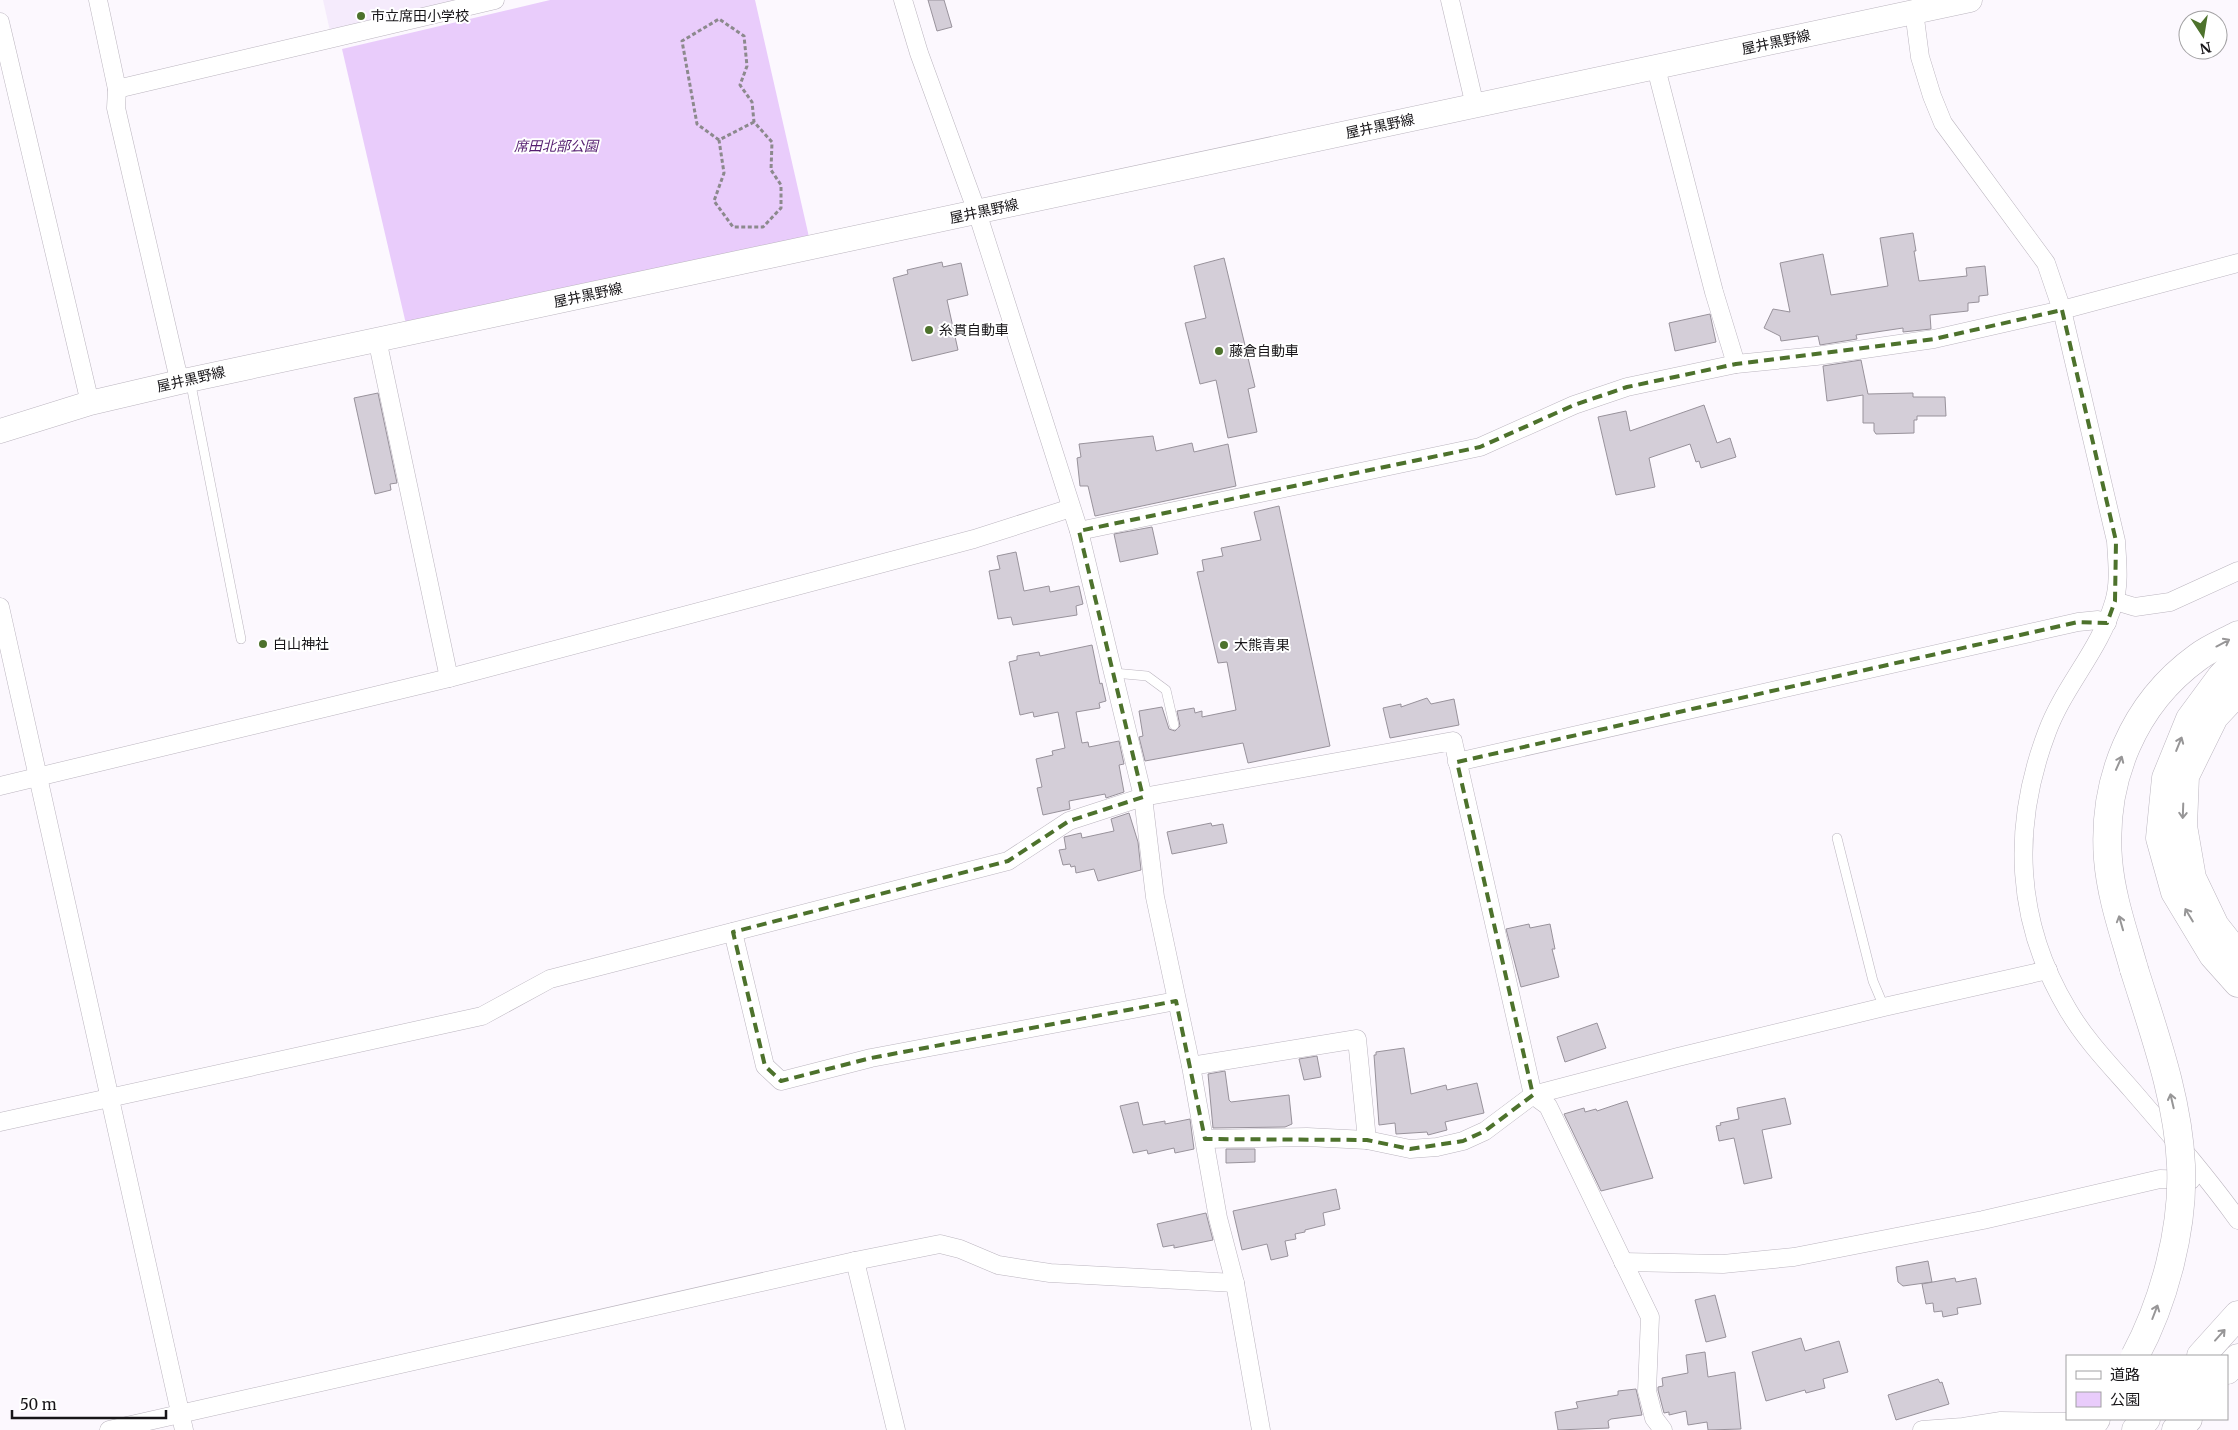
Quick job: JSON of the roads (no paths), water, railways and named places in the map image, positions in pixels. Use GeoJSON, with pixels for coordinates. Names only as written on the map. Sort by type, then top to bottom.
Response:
{"type":"FeatureCollection","features":[{"type":"Feature","properties":{"kind":"highway"},"geometry":{"type":"LineString","coordinates":[[2135,1355],[2156,1311],[2170,1265],[2179,1214],[2181,1166],[2174,1112],[2162,1058],[2115,904],[2108,859],[2108,813],[2116,770],[2137,725],[2166,684],[2199,656],[2238,635]]}},
{"type":"Feature","properties":{"kind":"highway"},"geometry":{"type":"LineString","coordinates":[[2238,659],[2221,677],[2190,719],[2166,778],[2160,838],[2175,892],[2213,955],[2238,983]]}},
{"type":"Feature","properties":{"kind":"highway"},"geometry":{"type":"LineString","coordinates":[[2238,691],[2214,717],[2185,776],[2183,826],[2192,878],[2215,926],[2238,955]]}},
{"type":"Feature","properties":{"kind":"highway"},"geometry":{"type":"LineString","coordinates":[[2202,1355],[2238,1315]]}},
{"type":"Feature","properties":{"kind":"highway"},"geometry":{"type":"LineString","coordinates":[[2228,1369],[2238,1358]]}},
{"type":"Feature","properties":{"kind":"highway"},"geometry":{"type":"LineString","coordinates":[[2228,1380],[2238,1370]]}},
{"type":"Feature","properties":{"kind":"highway"},"geometry":{"type":"LineString","coordinates":[[2087,1430],[2095,1420]]}},
{"type":"Feature","properties":{"kind":"highway"},"geometry":{"type":"LineString","coordinates":[[2136,1430],[2145,1420]]}},
{"type":"Feature","properties":{"kind":"highway"},"geometry":{"type":"LineString","coordinates":[[2175,1430],[2187,1420]]}},
{"type":"Feature","properties":{"kind":"main road","name":"屋井黒野線"},"geometry":{"type":"LineString","coordinates":[[0,431],[90,403],[184,380],[1970,0]]}},
{"type":"Feature","properties":{"kind":"street"},"geometry":{"type":"LineString","coordinates":[[98,0],[117,89],[116,108],[177,371],[184,380]]}},
{"type":"Feature","properties":{"kind":"street"},"geometry":{"type":"LineString","coordinates":[[117,89],[495,0]]}},
{"type":"Feature","properties":{"kind":"street"},"geometry":{"type":"LineString","coordinates":[[903,0],[977,212],[1079,531],[1143,797],[1155,897],[1191,1066],[1218,1218],[1235,1283],[1262,1430]]}},
{"type":"Feature","properties":{"kind":"street"},"geometry":{"type":"LineString","coordinates":[[1450,0],[1475,106]]}},
{"type":"Feature","properties":{"kind":"street"},"geometry":{"type":"LineString","coordinates":[[1914,12],[1920,57],[1932,96],[1943,123],[2046,263],[2062,310],[2116,541],[2117,577],[2115,601],[2098,644],[2077,675],[2047,730],[2029,789],[2022,851],[2025,887],[2031,919],[2048,970],[2068,1011],[2090,1040],[2209,1180],[2238,1220]]}},
{"type":"Feature","properties":{"kind":"street"},"geometry":{"type":"LineString","coordinates":[[0,22],[90,403]]}},
{"type":"Feature","properties":{"kind":"street"},"geometry":{"type":"LineString","coordinates":[[1656,68],[1714,292],[1736,364]]}},
{"type":"Feature","properties":{"kind":"street"},"geometry":{"type":"LineString","coordinates":[[1079,531],[1480,447],[1574,405],[1627,387],[1736,364],[1816,356],[1934,339],[2062,310],[2238,263]]}},
{"type":"Feature","properties":{"kind":"street"},"geometry":{"type":"LineString","coordinates":[[377,340],[449,678]]}},
{"type":"Feature","properties":{"kind":"street"},"geometry":{"type":"LineString","coordinates":[[0,786],[449,678],[974,539],[1071,508]]}},
{"type":"Feature","properties":{"kind":"street"},"geometry":{"type":"LineString","coordinates":[[2115,601],[2136,607],[2170,602],[2238,571]]}},
{"type":"Feature","properties":{"kind":"street"},"geometry":{"type":"LineString","coordinates":[[0,607],[182,1422]]}},
{"type":"Feature","properties":{"kind":"street"},"geometry":{"type":"LineString","coordinates":[[1457,762],[2078,622],[2098,620],[2107,623]]}},
{"type":"Feature","properties":{"kind":"street"},"geometry":{"type":"LineString","coordinates":[[0,1122],[482,1016],[550,979],[1008,861],[1068,821],[1143,797],[1453,741],[1533,1095],[1548,1106],[1650,1317],[1647,1391],[1654,1418],[1663,1430]]}},
{"type":"Feature","properties":{"kind":"street"},"geometry":{"type":"LineString","coordinates":[[733,932],[765,1066],[781,1081],[871,1058],[1176,1001]]}},
{"type":"Feature","properties":{"kind":"street"},"geometry":{"type":"LineString","coordinates":[[1205,1139],[1307,1137],[1367,1140],[1410,1149],[1437,1147],[1462,1141],[1485,1131],[1533,1095],[1688,1054],[2048,970]]}},
{"type":"Feature","properties":{"kind":"street"},"geometry":{"type":"LineString","coordinates":[[1191,1066],[1356,1038],[1367,1140]]}},
{"type":"Feature","properties":{"kind":"street"},"geometry":{"type":"LineString","coordinates":[[1623,1262],[1723,1264],[1794,1257],[1983,1220],[2160,1178],[2209,1180]]}},
{"type":"Feature","properties":{"kind":"street"},"geometry":{"type":"LineString","coordinates":[[109,1430],[182,1422],[855,1261],[940,1244],[960,1249],[998,1265],[1050,1272],[1235,1283]]}},
{"type":"Feature","properties":{"kind":"street"},"geometry":{"type":"LineString","coordinates":[[855,1261],[896,1430]]}},
{"type":"Feature","properties":{"kind":"street"},"geometry":{"type":"LineString","coordinates":[[1922,1430],[1963,1427],[2001,1421],[2077,1422],[2087,1430]]}},
{"type":"Feature","properties":{"kind":"lane"},"geometry":{"type":"LineString","coordinates":[[184,380],[192,390],[241,639]]}},
{"type":"Feature","properties":{"kind":"lane"},"geometry":{"type":"LineString","coordinates":[[1114,673],[1147,676],[1166,690],[1174,725]]}},
{"type":"Feature","properties":{"kind":"lane"},"geometry":{"type":"LineString","coordinates":[[1837,838],[1873,981],[1884,1007]]}},
{"type":"Feature","properties":{"kind":"place","name":"市立席田小学校"},"geometry":{"type":"Point","coordinates":[361,16]}},
{"type":"Feature","properties":{"kind":"place","name":"糸貫自動車"},"geometry":{"type":"Point","coordinates":[929,330]}},
{"type":"Feature","properties":{"kind":"place","name":"藤倉自動車"},"geometry":{"type":"Point","coordinates":[1219,351]}},
{"type":"Feature","properties":{"kind":"place","name":"白山神社"},"geometry":{"type":"Point","coordinates":[263,644]}},
{"type":"Feature","properties":{"kind":"place","name":"大熊青果"},"geometry":{"type":"Point","coordinates":[1224,645]}},
{"type":"Feature","properties":{"kind":"park label","name":"席田北部公園"},"geometry":{"type":"Point","coordinates":[556,146]}}]}
